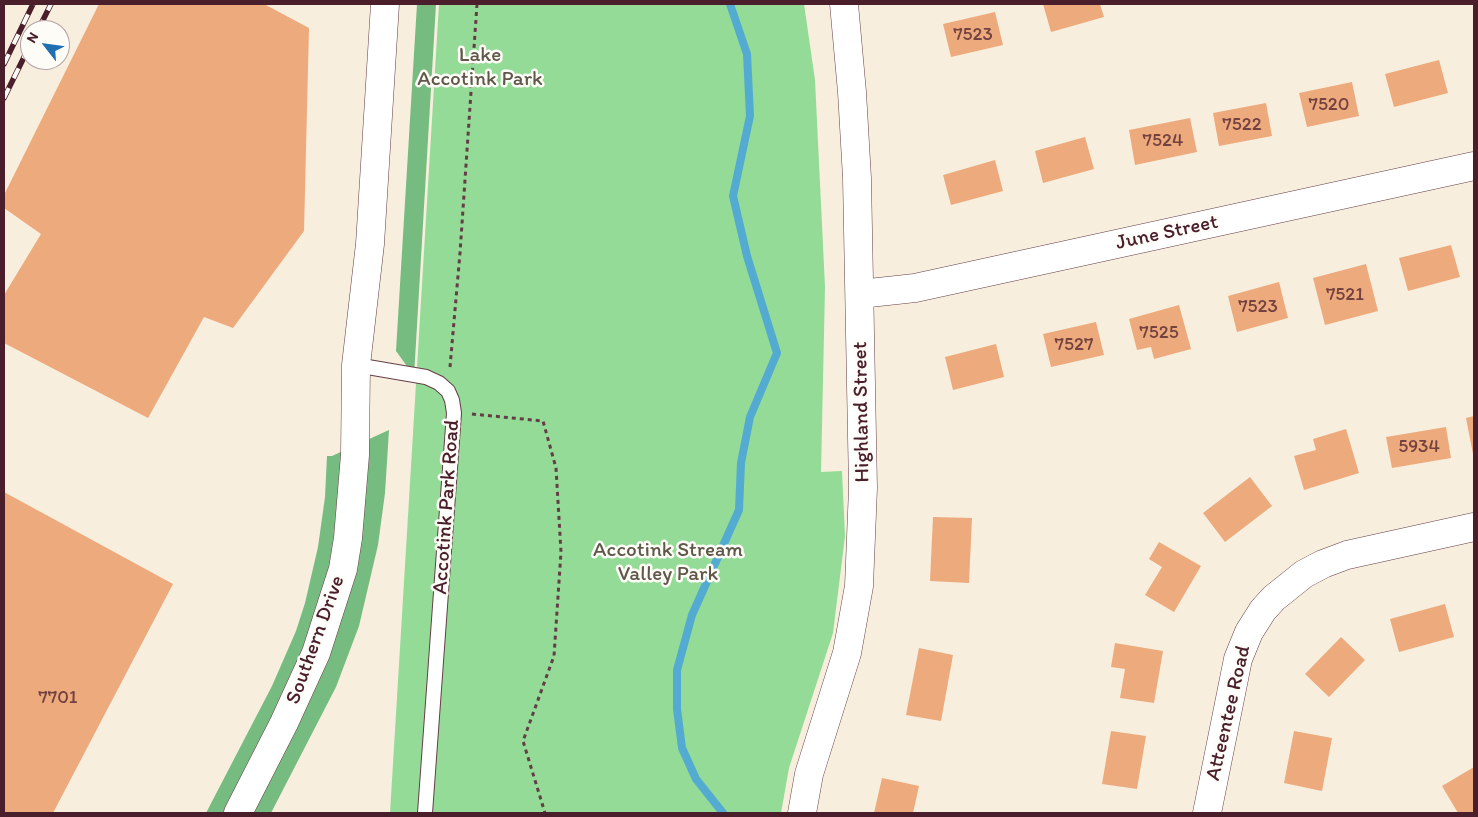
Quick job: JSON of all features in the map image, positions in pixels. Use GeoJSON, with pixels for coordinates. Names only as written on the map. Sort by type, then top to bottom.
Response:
{"type":"FeatureCollection","features":[{"type":"Feature","properties":{"kind":"street"},"geometry":{"type":"LineString","coordinates":[[356,364],[370,244],[385,4]]}},
{"type":"Feature","properties":{"kind":"street","name":"Highland Street"},"geometry":{"type":"LineString","coordinates":[[802,813],[809,774],[848,654],[859,586],[863,488],[860,294],[857,178],[844,4]]}},
{"type":"Feature","properties":{"kind":"street","name":"June Street"},"geometry":{"type":"LineString","coordinates":[[860,294],[914,288],[1474,166]]}},
{"type":"Feature","properties":{"kind":"street","name":"Southern Drive"},"geometry":{"type":"LineString","coordinates":[[238,813],[284,723],[316,653],[343,569],[355,455],[356,364]]}},
{"type":"Feature","properties":{"kind":"street","name":"Atteentee Road"},"geometry":{"type":"LineString","coordinates":[[1207,813],[1238,659],[1248,632],[1274,598],[1304,574],[1347,555],[1474,527]]}},
{"type":"Feature","properties":{"kind":"lane","name":"Accotink Park Road"},"geometry":{"type":"LineString","coordinates":[[356,364],[426,377],[439,383],[448,391],[454,413],[425,813]]}},
{"type":"Feature","properties":{"kind":"path"},"geometry":{"type":"LineString","coordinates":[[448,391],[460,253],[477,4]]}},
{"type":"Feature","properties":{"kind":"path"},"geometry":{"type":"LineString","coordinates":[[454,413],[543,421],[556,468],[561,552],[554,656],[523,741],[545,813]]}},
{"type":"Feature","properties":{"kind":"green space"},"geometry":{"type":"Polygon","coordinates":[[[417,4],[436,4],[414,376],[396,351],[417,4]]]}},
{"type":"Feature","properties":{"kind":"green space","name":"Accotink Stream Valley Park"},"geometry":{"type":"Polygon","coordinates":[[[439,4],[804,4],[815,80],[825,287],[821,472],[842,471],[845,536],[833,633],[789,768],[781,813],[390,813],[439,4]]]}},
{"type":"Feature","properties":{"kind":"green space"},"geometry":{"type":"Polygon","coordinates":[[[389,430],[385,493],[378,545],[359,626],[336,687],[271,813],[206,813],[272,686],[296,631],[305,603],[318,547],[325,497],[327,456],[332,456],[389,430]]]}},
{"type":"Feature","properties":{"kind":"building"},"geometry":{"type":"Polygon","coordinates":[[[99,4],[264,4],[309,28],[304,231],[233,328],[204,317],[148,418],[4,343],[4,295],[41,234],[4,208],[4,195],[66,70],[70,70],[70,62],[99,4]]]}},
{"type":"Feature","properties":{"kind":"building"},"geometry":{"type":"Polygon","coordinates":[[[1043,4],[1100,4],[1104,17],[1051,32],[1043,4]]]}},
{"type":"Feature","properties":{"kind":"building"},"geometry":{"type":"Polygon","coordinates":[[[995,12],[1003,45],[951,57],[943,24],[995,12]]]}},
{"type":"Feature","properties":{"kind":"building"},"geometry":{"type":"Polygon","coordinates":[[[1439,60],[1448,93],[1394,107],[1385,74],[1439,60]]]}},
{"type":"Feature","properties":{"kind":"building"},"geometry":{"type":"Polygon","coordinates":[[[1352,82],[1359,116],[1307,127],[1299,93],[1352,82]]]}},
{"type":"Feature","properties":{"kind":"building"},"geometry":{"type":"Polygon","coordinates":[[[1266,103],[1272,136],[1219,146],[1213,113],[1266,103]]]}},
{"type":"Feature","properties":{"kind":"building"},"geometry":{"type":"Polygon","coordinates":[[[1190,118],[1197,152],[1135,165],[1129,130],[1190,118]]]}},
{"type":"Feature","properties":{"kind":"building"},"geometry":{"type":"Polygon","coordinates":[[[1085,137],[1094,169],[1043,183],[1035,151],[1085,137]]]}},
{"type":"Feature","properties":{"kind":"building"},"geometry":{"type":"Polygon","coordinates":[[[995,160],[1003,191],[951,205],[943,175],[995,160]]]}},
{"type":"Feature","properties":{"kind":"building"},"geometry":{"type":"Polygon","coordinates":[[[1451,245],[1460,277],[1408,291],[1399,258],[1451,245]]]}},
{"type":"Feature","properties":{"kind":"building"},"geometry":{"type":"Polygon","coordinates":[[[1366,264],[1378,311],[1325,325],[1313,278],[1366,264]]]}},
{"type":"Feature","properties":{"kind":"building"},"geometry":{"type":"Polygon","coordinates":[[[1279,282],[1288,318],[1237,332],[1228,296],[1279,282]]]}},
{"type":"Feature","properties":{"kind":"building"},"geometry":{"type":"Polygon","coordinates":[[[1179,305],[1191,349],[1154,359],[1151,347],[1137,350],[1129,319],[1179,305]]]}},
{"type":"Feature","properties":{"kind":"building"},"geometry":{"type":"Polygon","coordinates":[[[1096,322],[1104,355],[1051,367],[1043,334],[1096,322]]]}},
{"type":"Feature","properties":{"kind":"building"},"geometry":{"type":"Polygon","coordinates":[[[996,344],[1004,377],[953,390],[945,357],[996,344]]]}},
{"type":"Feature","properties":{"kind":"building"},"geometry":{"type":"Polygon","coordinates":[[[1474,416],[1474,454],[1473,454],[1466,418],[1474,416]]]}},
{"type":"Feature","properties":{"kind":"building"},"geometry":{"type":"Polygon","coordinates":[[[1446,427],[1451,458],[1392,468],[1386,437],[1446,427]]]}},
{"type":"Feature","properties":{"kind":"building"},"geometry":{"type":"Polygon","coordinates":[[[1346,429],[1359,473],[1304,490],[1294,456],[1316,450],[1313,439],[1346,429]]]}},
{"type":"Feature","properties":{"kind":"building"},"geometry":{"type":"Polygon","coordinates":[[[1250,477],[1272,506],[1225,542],[1203,513],[1250,477]]]}},
{"type":"Feature","properties":{"kind":"building"},"geometry":{"type":"Polygon","coordinates":[[[4,492],[173,584],[53,813],[4,813],[4,492]]]}},
{"type":"Feature","properties":{"kind":"building"},"geometry":{"type":"Polygon","coordinates":[[[933,517],[972,518],[969,583],[930,581],[933,517]]]}},
{"type":"Feature","properties":{"kind":"building"},"geometry":{"type":"Polygon","coordinates":[[[1159,542],[1201,566],[1174,612],[1145,595],[1162,567],[1149,559],[1159,542]]]}},
{"type":"Feature","properties":{"kind":"building"},"geometry":{"type":"Polygon","coordinates":[[[1445,604],[1454,637],[1399,652],[1390,619],[1445,604]]]}},
{"type":"Feature","properties":{"kind":"building"},"geometry":{"type":"Polygon","coordinates":[[[1341,637],[1365,660],[1329,697],[1305,674],[1341,637]]]}},
{"type":"Feature","properties":{"kind":"building"},"geometry":{"type":"Polygon","coordinates":[[[1115,643],[1163,651],[1154,703],[1120,698],[1125,669],[1111,667],[1115,643]]]}},
{"type":"Feature","properties":{"kind":"building"},"geometry":{"type":"Polygon","coordinates":[[[919,648],[953,655],[941,721],[906,715],[919,648]]]}},
{"type":"Feature","properties":{"kind":"building"},"geometry":{"type":"Polygon","coordinates":[[[1111,731],[1146,736],[1137,789],[1102,784],[1111,731]]]}},
{"type":"Feature","properties":{"kind":"building"},"geometry":{"type":"Polygon","coordinates":[[[1294,731],[1332,738],[1322,791],[1284,783],[1294,731]]]}},
{"type":"Feature","properties":{"kind":"building"},"geometry":{"type":"Polygon","coordinates":[[[1474,767],[1474,811],[1471,813],[1458,813],[1442,786],[1474,767]]]}},
{"type":"Feature","properties":{"kind":"building"},"geometry":{"type":"Polygon","coordinates":[[[882,778],[919,786],[913,813],[874,813],[882,778]]]}},
{"type":"Feature","properties":{"kind":"waterway"},"geometry":{"type":"LineString","coordinates":[[723,813],[696,779],[682,748],[677,709],[677,670],[692,615],[739,510],[741,463],[750,417],[777,353],[747,256],[733,196],[750,116],[747,54],[730,4]]}},
{"type":"Feature","properties":{"kind":"railway"},"geometry":{"type":"LineString","coordinates":[[4,64],[33,4]]}},
{"type":"Feature","properties":{"kind":"railway"},"geometry":{"type":"LineString","coordinates":[[43,20],[51,4]]}},
{"type":"Feature","properties":{"kind":"railway"},"geometry":{"type":"LineString","coordinates":[[4,98],[20,65]]}},
{"type":"Feature","properties":{"kind":"park label","name":"Lake Accotink Park"},"geometry":{"type":"Point","coordinates":[480,68]}}]}
